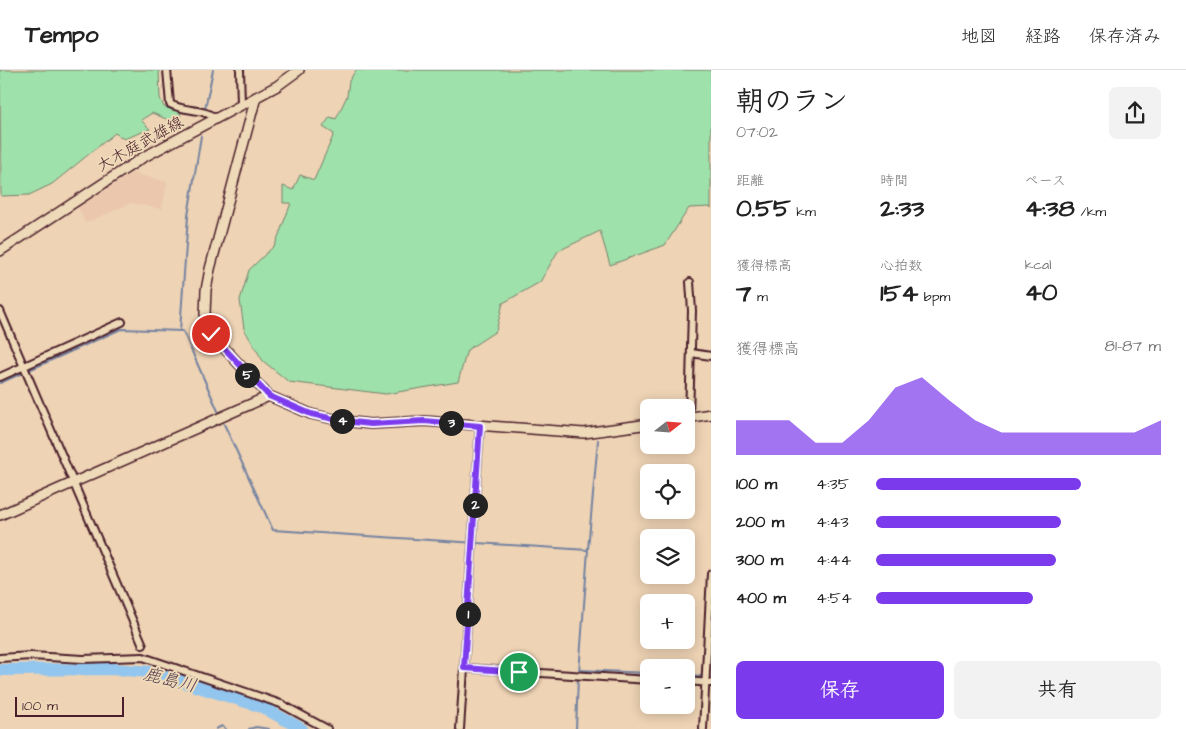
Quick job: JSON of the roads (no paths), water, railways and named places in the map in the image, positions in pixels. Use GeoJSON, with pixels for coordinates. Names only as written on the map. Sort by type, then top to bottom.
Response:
{"type":"FeatureCollection","features":[{"type":"Feature","properties":{"kind":"street"},"geometry":{"type":"LineString","coordinates":[[167,70],[170,104],[211,114],[216,119]]}},
{"type":"Feature","properties":{"kind":"street"},"geometry":{"type":"LineString","coordinates":[[240,70],[241,104]]}},
{"type":"Feature","properties":{"kind":"street","name":"大木庭武雄線"},"geometry":{"type":"LineString","coordinates":[[0,251],[121,171],[277,86],[299,70]]}},
{"type":"Feature","properties":{"kind":"street"},"geometry":{"type":"LineString","coordinates":[[256,97],[210,269],[206,290],[206,314],[211,334],[269,396],[311,414],[343,421],[371,424],[424,421],[584,433],[640,425]]}},
{"type":"Feature","properties":{"kind":"street"},"geometry":{"type":"LineString","coordinates":[[689,399],[692,311],[690,282]]}},
{"type":"Feature","properties":{"kind":"street"},"geometry":{"type":"LineString","coordinates":[[0,311],[143,645]]}},
{"type":"Feature","properties":{"kind":"street"},"geometry":{"type":"LineString","coordinates":[[0,377],[122,322]]}},
{"type":"Feature","properties":{"kind":"street"},"geometry":{"type":"LineString","coordinates":[[691,353],[711,356]]}},
{"type":"Feature","properties":{"kind":"street"},"geometry":{"type":"LineString","coordinates":[[0,514],[269,396]]}},
{"type":"Feature","properties":{"kind":"street"},"geometry":{"type":"LineString","coordinates":[[695,417],[711,414]]}},
{"type":"Feature","properties":{"kind":"street"},"geometry":{"type":"LineString","coordinates":[[460,729],[480,426]]}},
{"type":"Feature","properties":{"kind":"street"},"geometry":{"type":"LineString","coordinates":[[703,729],[707,681],[711,574]]}},
{"type":"Feature","properties":{"kind":"street"},"geometry":{"type":"LineString","coordinates":[[0,658],[31,656],[83,659],[143,657],[281,704],[327,729]]}},
{"type":"Feature","properties":{"kind":"street"},"geometry":{"type":"LineString","coordinates":[[464,668],[640,679]]}},
{"type":"Feature","properties":{"kind":"waterway"},"geometry":{"type":"LineString","coordinates":[[205,109],[213,70]]}},
{"type":"Feature","properties":{"kind":"waterway"},"geometry":{"type":"LineString","coordinates":[[180,331],[188,216],[201,136]]}},
{"type":"Feature","properties":{"kind":"waterway"},"geometry":{"type":"LineString","coordinates":[[0,383],[121,329],[183,331],[218,411]]}},
{"type":"Feature","properties":{"kind":"waterway"},"geometry":{"type":"LineString","coordinates":[[224,424],[273,530],[588,550],[579,673]]}},
{"type":"Feature","properties":{"kind":"waterway"},"geometry":{"type":"LineString","coordinates":[[588,549],[598,440]]}},
{"type":"Feature","properties":{"kind":"waterway","name":"鹿島川"},"geometry":{"type":"LineString","coordinates":[[0,670],[112,669],[151,672],[262,707],[302,729]]}},
{"type":"Feature","properties":{"kind":"waterway"},"geometry":{"type":"LineString","coordinates":[[579,670],[640,673]]}},
{"type":"Feature","properties":{"kind":"waterway"},"geometry":{"type":"LineString","coordinates":[[695,676],[704,676]]}},
{"type":"Feature","properties":{"kind":"waterway"},"geometry":{"type":"LineString","coordinates":[[576,729],[578,677]]}},
{"type":"Feature","properties":{"kind":"waterway"},"geometry":{"type":"LineString","coordinates":[[216,729],[222,726],[226,729]]}},
{"type":"Feature","properties":{"kind":"waterway"},"geometry":{"type":"LineString","coordinates":[[249,729],[256,727],[269,729]]}}]}
